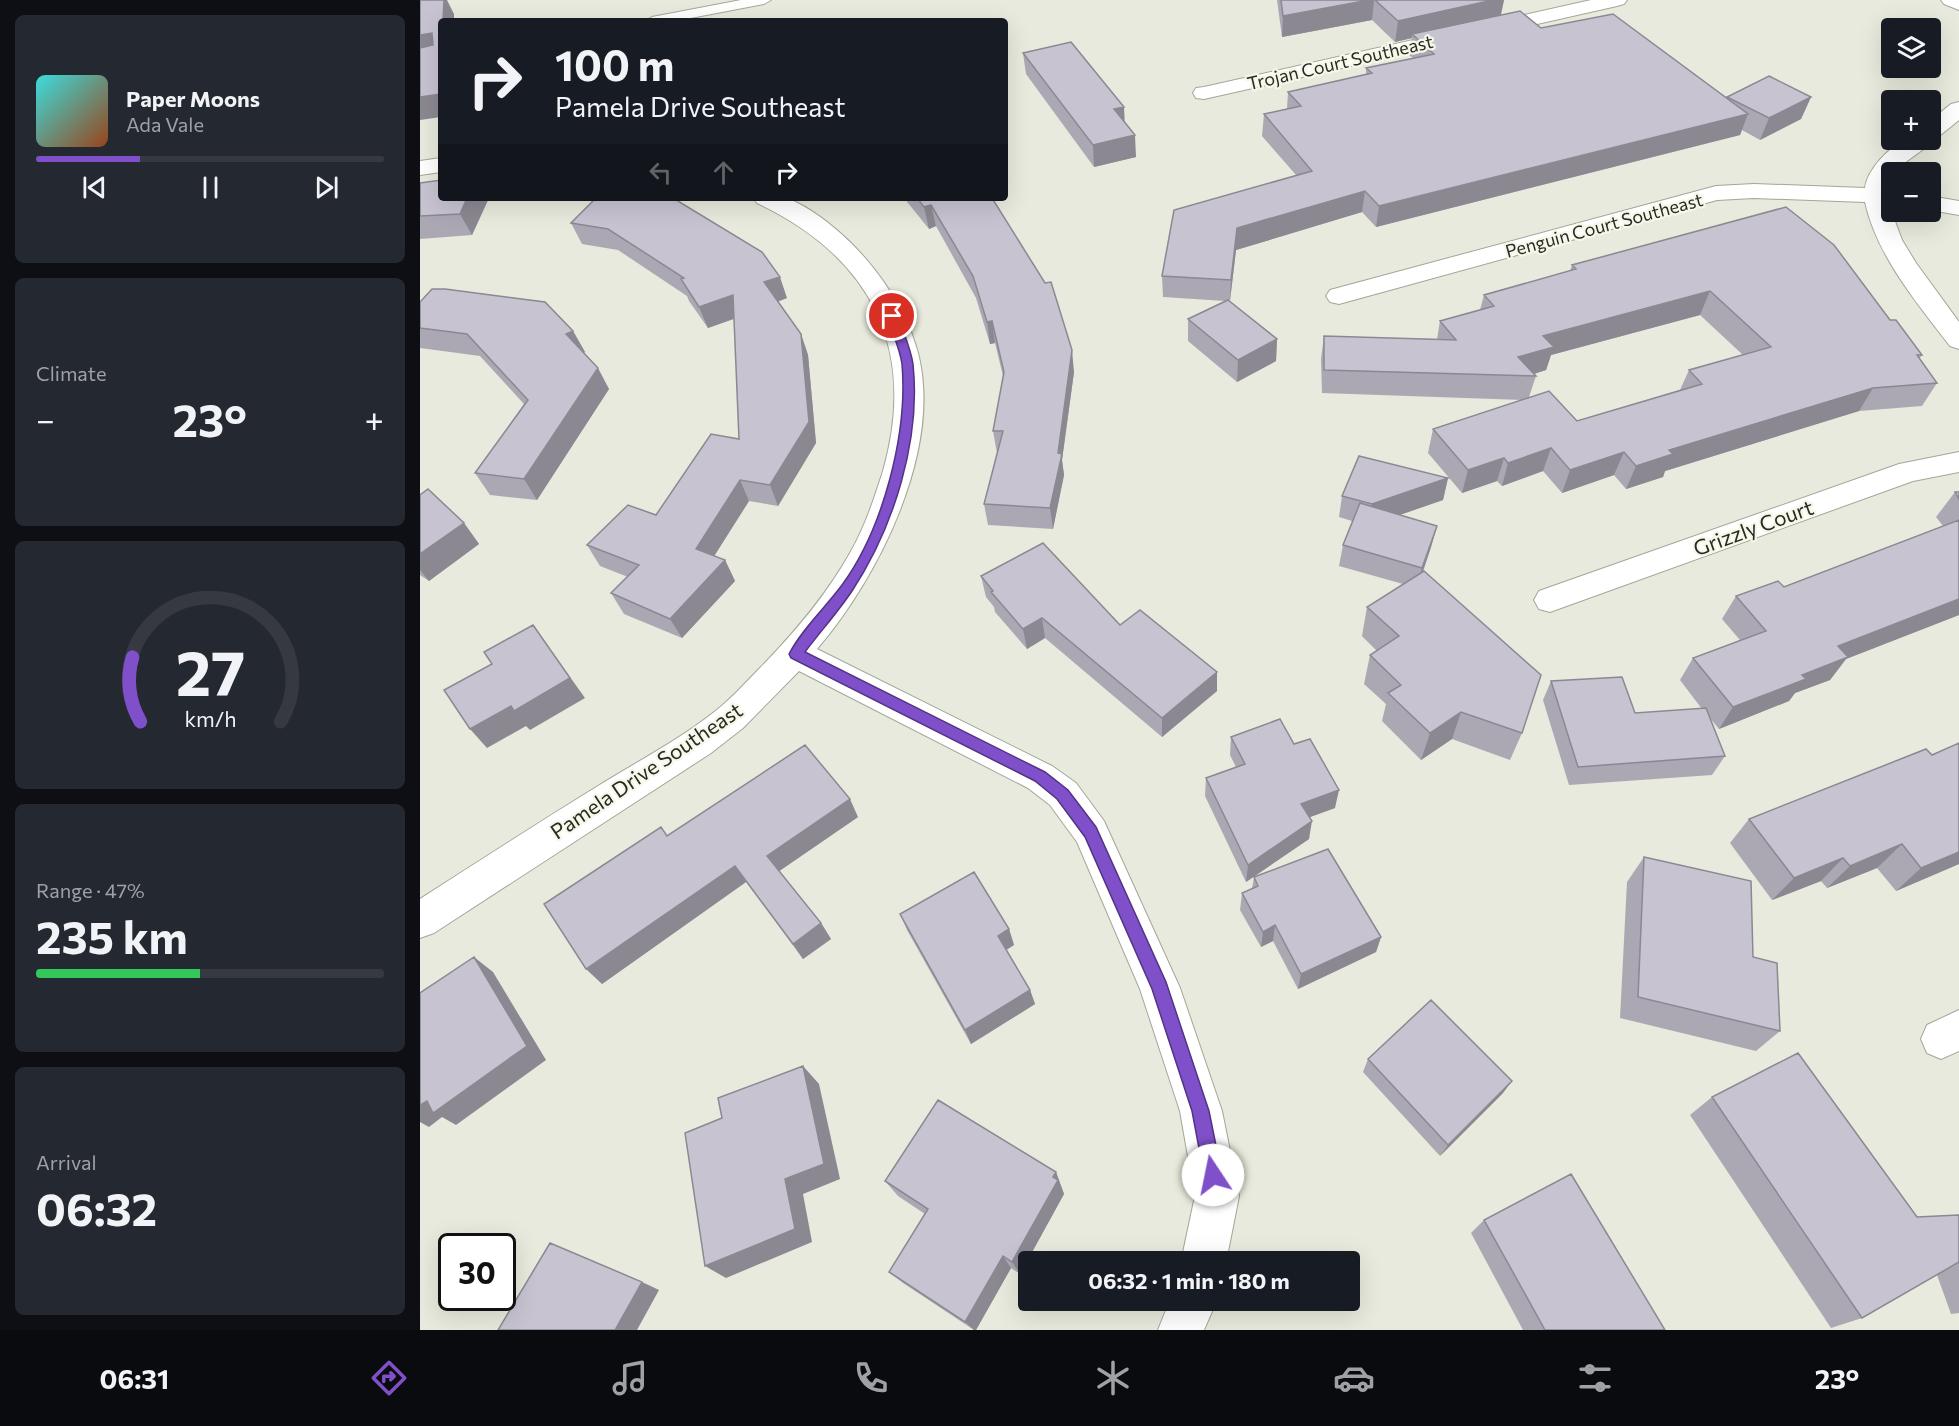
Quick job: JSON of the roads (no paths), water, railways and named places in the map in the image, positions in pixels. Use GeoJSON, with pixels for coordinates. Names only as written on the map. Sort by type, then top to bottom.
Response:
{"type":"FeatureCollection","features":[{"type":"Feature","properties":{"kind":"street","name":"Trojan Court Southeast"},"geometry":{"type":"LineString","coordinates":[[1204,93],[1617,0]]}},
{"type":"Feature","properties":{"kind":"street"},"geometry":{"type":"LineString","coordinates":[[1951,0],[1959,4]]}},
{"type":"Feature","properties":{"kind":"street"},"geometry":{"type":"LineString","coordinates":[[1941,123],[1959,109]]}},
{"type":"Feature","properties":{"kind":"street"},"geometry":{"type":"LineString","coordinates":[[1892,162],[1908,150]]}},
{"type":"Feature","properties":{"kind":"street"},"geometry":{"type":"LineString","coordinates":[[420,168],[438,165]]}},
{"type":"Feature","properties":{"kind":"street"},"geometry":{"type":"LineString","coordinates":[[1881,173],[1877,178],[1881,192]]}},
{"type":"Feature","properties":{"kind":"street","name":"Penguin Court Southeast"},"geometry":{"type":"LineString","coordinates":[[1339,296],[1716,193],[1754,191],[1881,196]]}},
{"type":"Feature","properties":{"kind":"street","name":"Pamela Drive Southeast"},"geometry":{"type":"LineString","coordinates":[[420,920],[731,718],[796,654],[848,587],[880,526],[895,483],[909,405],[907,362],[892,316],[865,272],[843,246],[810,220],[771,201]]}},
{"type":"Feature","properties":{"kind":"street"},"geometry":{"type":"LineString","coordinates":[[1941,205],[1959,208]]}},
{"type":"Feature","properties":{"kind":"street"},"geometry":{"type":"LineString","coordinates":[[1882,222],[1908,271],[1959,340]]}},
{"type":"Feature","properties":{"kind":"street","name":"Grizzly Court"},"geometry":{"type":"LineString","coordinates":[[1550,600],[1909,471],[1959,462]]}},
{"type":"Feature","properties":{"kind":"street"},"geometry":{"type":"LineString","coordinates":[[796,654],[1040,777],[1063,794],[1090,832],[1160,988],[1201,1111],[1217,1196],[1205,1251]]}},
{"type":"Feature","properties":{"kind":"street"},"geometry":{"type":"LineString","coordinates":[[1181,1330],[1189,1311]]}},
{"type":"Feature","properties":{"kind":"lane"},"geometry":{"type":"LineString","coordinates":[[668,18],[764,0]]}}]}
